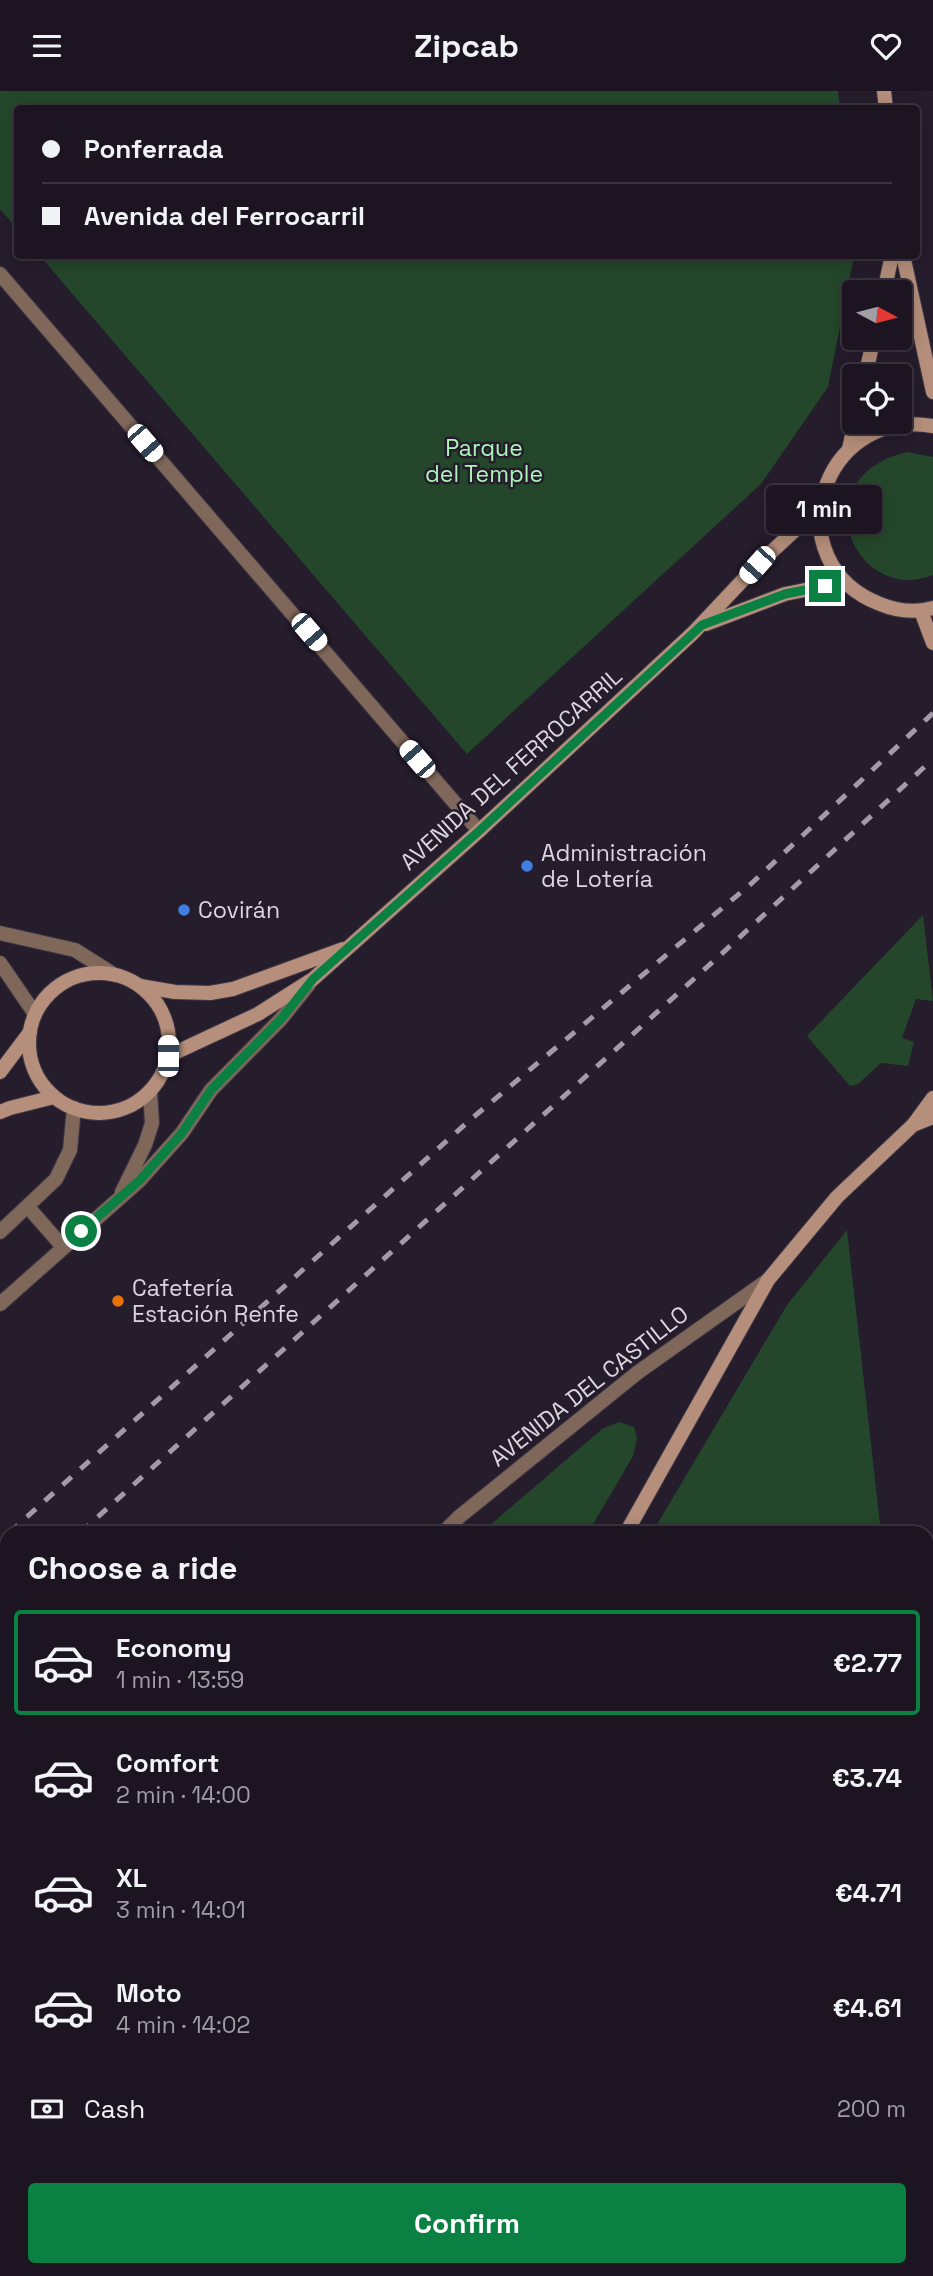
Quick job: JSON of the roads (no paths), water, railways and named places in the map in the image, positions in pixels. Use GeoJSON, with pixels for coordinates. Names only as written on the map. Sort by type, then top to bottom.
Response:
{"type":"FeatureCollection","features":[{"type":"Feature","properties":{"kind":"street"},"geometry":{"type":"LineString","coordinates":[[887,280],[891,259]]}},
{"type":"Feature","properties":{"kind":"street"},"geometry":{"type":"LineString","coordinates":[[904,259],[933,392]]}},
{"type":"Feature","properties":{"kind":"street"},"geometry":{"type":"LineString","coordinates":[[0,274],[479,831]]}},
{"type":"Feature","properties":{"kind":"street"},"geometry":{"type":"LineString","coordinates":[[933,426],[917,423],[892,425],[869,434],[849,449],[829,476],[819,508],[821,535],[829,560],[845,582],[867,599],[894,610],[927,610],[933,643]]}},
{"type":"Feature","properties":{"kind":"street"},"geometry":{"type":"LineString","coordinates":[[849,449],[852,434]]}},
{"type":"Feature","properties":{"kind":"street","name":"AVENIDA DEL FERROCARRIL"},"geometry":{"type":"LineString","coordinates":[[168,1056],[258,1014],[313,979],[479,831],[702,625],[757,565],[819,508]]}},
{"type":"Feature","properties":{"kind":"street","name":"AVENIDA DEL FERROCARRIL"},"geometry":{"type":"LineString","coordinates":[[702,625],[785,594],[845,582]]}},
{"type":"Feature","properties":{"kind":"street"},"geometry":{"type":"LineString","coordinates":[[0,933],[75,950],[113,974],[140,986],[160,1010],[167,1029],[168,1056],[150,1091],[131,1105],[110,1112],[88,1112],[54,1097],[38,1079],[31,1061],[30,1032],[35,1014],[48,994],[66,981],[85,974],[113,974]]}},
{"type":"Feature","properties":{"kind":"street","name":"AVENIDA DEL FERROCARRIL"},"geometry":{"type":"LineString","coordinates":[[140,986],[175,992],[210,993],[233,989],[351,946]]}},
{"type":"Feature","properties":{"kind":"street"},"geometry":{"type":"LineString","coordinates":[[0,963],[35,1014]]}},
{"type":"Feature","properties":{"kind":"street"},"geometry":{"type":"LineString","coordinates":[[0,1304],[139,1181],[182,1133],[211,1090],[281,1019],[313,979]]}},
{"type":"Feature","properties":{"kind":"street"},"geometry":{"type":"LineString","coordinates":[[0,1072],[30,1032]]}},
{"type":"Feature","properties":{"kind":"street"},"geometry":{"type":"LineString","coordinates":[[118,1199],[145,1145],[152,1123],[150,1091]]}},
{"type":"Feature","properties":{"kind":"street"},"geometry":{"type":"LineString","coordinates":[[0,1112],[54,1097]]}},
{"type":"Feature","properties":{"kind":"street"},"geometry":{"type":"LineString","coordinates":[[913,1125],[933,1098]]}},
{"type":"Feature","properties":{"kind":"street"},"geometry":{"type":"LineString","coordinates":[[0,1232],[56,1179],[70,1150],[74,1108]]}},
{"type":"Feature","properties":{"kind":"street","name":"AVENIDA DEL CASTILLO"},"geometry":{"type":"LineString","coordinates":[[630,1526],[768,1280],[837,1197],[913,1125],[933,1117]]}},
{"type":"Feature","properties":{"kind":"street"},"geometry":{"type":"LineString","coordinates":[[28,1207],[63,1247]]}},
{"type":"Feature","properties":{"kind":"street","name":"AVENIDA DEL CASTILLO"},"geometry":{"type":"LineString","coordinates":[[450,1526],[637,1373],[768,1280]]}},
{"type":"Feature","properties":{"kind":"railway"},"geometry":{"type":"LineString","coordinates":[[17,1526],[470,1120],[752,883],[933,713]]}},
{"type":"Feature","properties":{"kind":"railway"},"geometry":{"type":"LineString","coordinates":[[88,1526],[716,959],[933,759]]}},
{"type":"Feature","properties":{"kind":"place","name":"Administración de Lotería"},"geometry":{"type":"Point","coordinates":[527,866]}},
{"type":"Feature","properties":{"kind":"place","name":"Covirán"},"geometry":{"type":"Point","coordinates":[184,910]}},
{"type":"Feature","properties":{"kind":"place","name":"Cafetería Estación Renfe"},"geometry":{"type":"Point","coordinates":[118,1301]}},
{"type":"Feature","properties":{"kind":"park label","name":"Parque del Temple"},"geometry":{"type":"Point","coordinates":[484,461]}}]}
